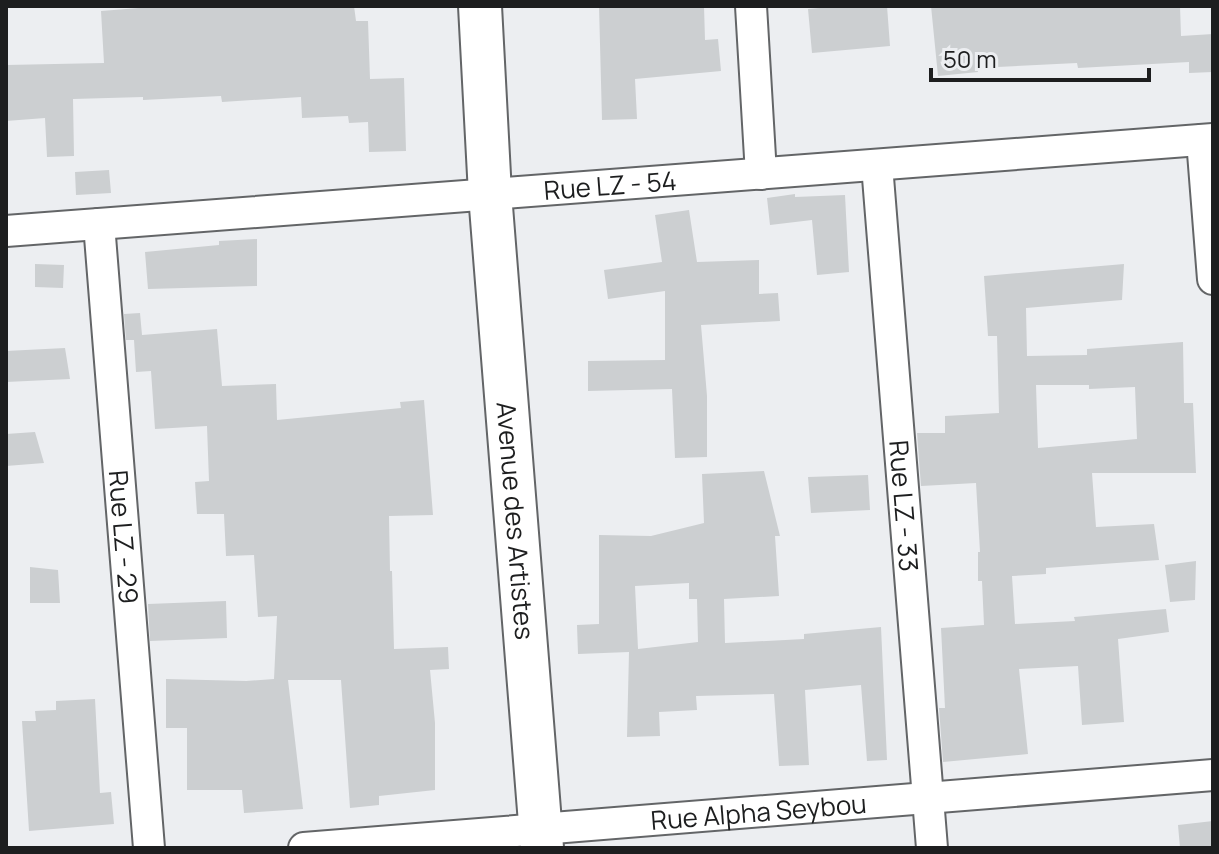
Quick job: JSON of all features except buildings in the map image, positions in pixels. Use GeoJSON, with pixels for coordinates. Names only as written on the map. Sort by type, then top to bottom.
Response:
{"type":"FeatureCollection","features":[{"type":"Feature","properties":{"kind":"street","name":"Avenue des Artistes"},"geometry":{"type":"LineString","coordinates":[[480,6],[490,194],[541,839]]}},
{"type":"Feature","properties":{"kind":"street"},"geometry":{"type":"LineString","coordinates":[[751,6],[761,174]]}},
{"type":"Feature","properties":{"kind":"street","name":"Rue LZ - 54"},"geometry":{"type":"LineString","coordinates":[[6,231],[1207,140]]}},
{"type":"Feature","properties":{"kind":"street"},"geometry":{"type":"LineString","coordinates":[[1207,140],[1213,279]]}},
{"type":"Feature","properties":{"kind":"street","name":"Rue LZ - 33"},"geometry":{"type":"LineString","coordinates":[[877,165],[932,848]]}},
{"type":"Feature","properties":{"kind":"street","name":"Rue LZ - 29"},"geometry":{"type":"LineString","coordinates":[[99,224],[149,848]]}},
{"type":"Feature","properties":{"kind":"street","name":"Rue Alpha Seybou"},"geometry":{"type":"LineString","coordinates":[[304,848],[541,839],[929,798],[1213,775]]}}]}
